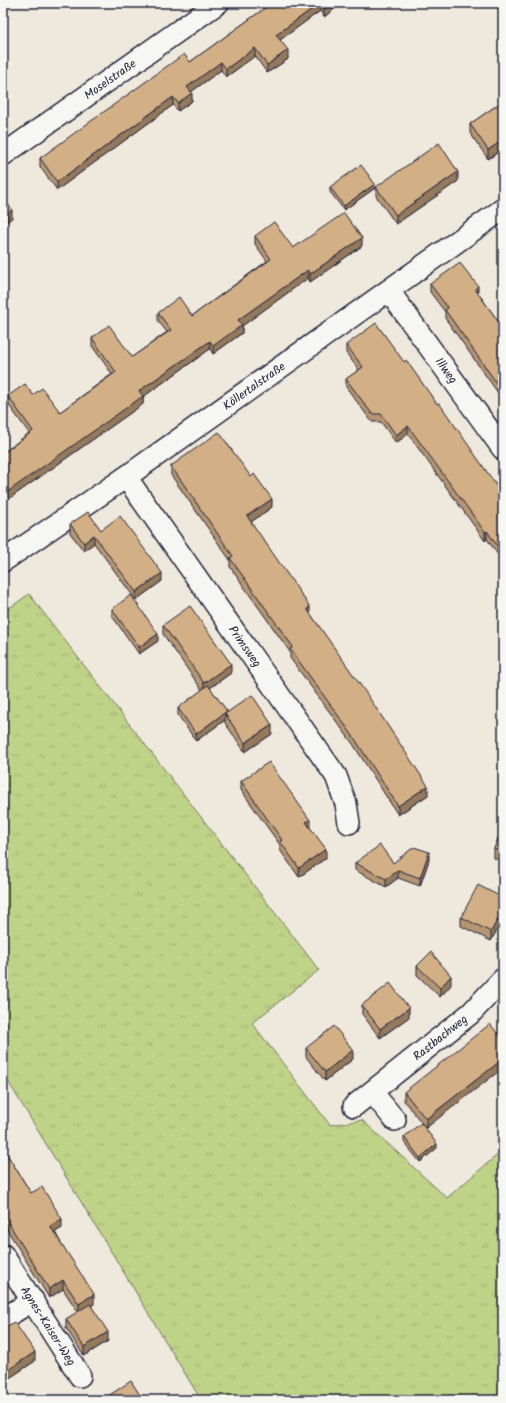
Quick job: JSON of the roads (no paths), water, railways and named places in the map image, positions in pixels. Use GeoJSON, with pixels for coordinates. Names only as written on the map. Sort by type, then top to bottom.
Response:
{"type":"FeatureCollection","features":[{"type":"Feature","properties":{"kind":"street","name":"Moselstraße"},"geometry":{"type":"LineString","coordinates":[[3,156],[218,3]]}},
{"type":"Feature","properties":{"kind":"street","name":"Köllertalstraße"},"geometry":{"type":"LineString","coordinates":[[3,561],[126,477],[503,209]]}},
{"type":"Feature","properties":{"kind":"street","name":"Illweg"},"geometry":{"type":"LineString","coordinates":[[389,291],[503,449]]}},
{"type":"Feature","properties":{"kind":"street","name":"Primsweg"},"geometry":{"type":"LineString","coordinates":[[126,477],[336,776],[346,804],[349,823]]}},
{"type":"Feature","properties":{"kind":"street","name":"Rastbachweg"},"geometry":{"type":"LineString","coordinates":[[354,1106],[471,1014],[503,979]]}},
{"type":"Feature","properties":{"kind":"street"},"geometry":{"type":"LineString","coordinates":[[372,1092],[395,1120]]}},
{"type":"Feature","properties":{"kind":"street","name":"Agnes-Kaiser-Weg"},"geometry":{"type":"LineString","coordinates":[[3,1255],[80,1376]]}},
{"type":"Feature","properties":{"kind":"street"},"geometry":{"type":"LineString","coordinates":[[3,1319],[33,1300]]}}]}
